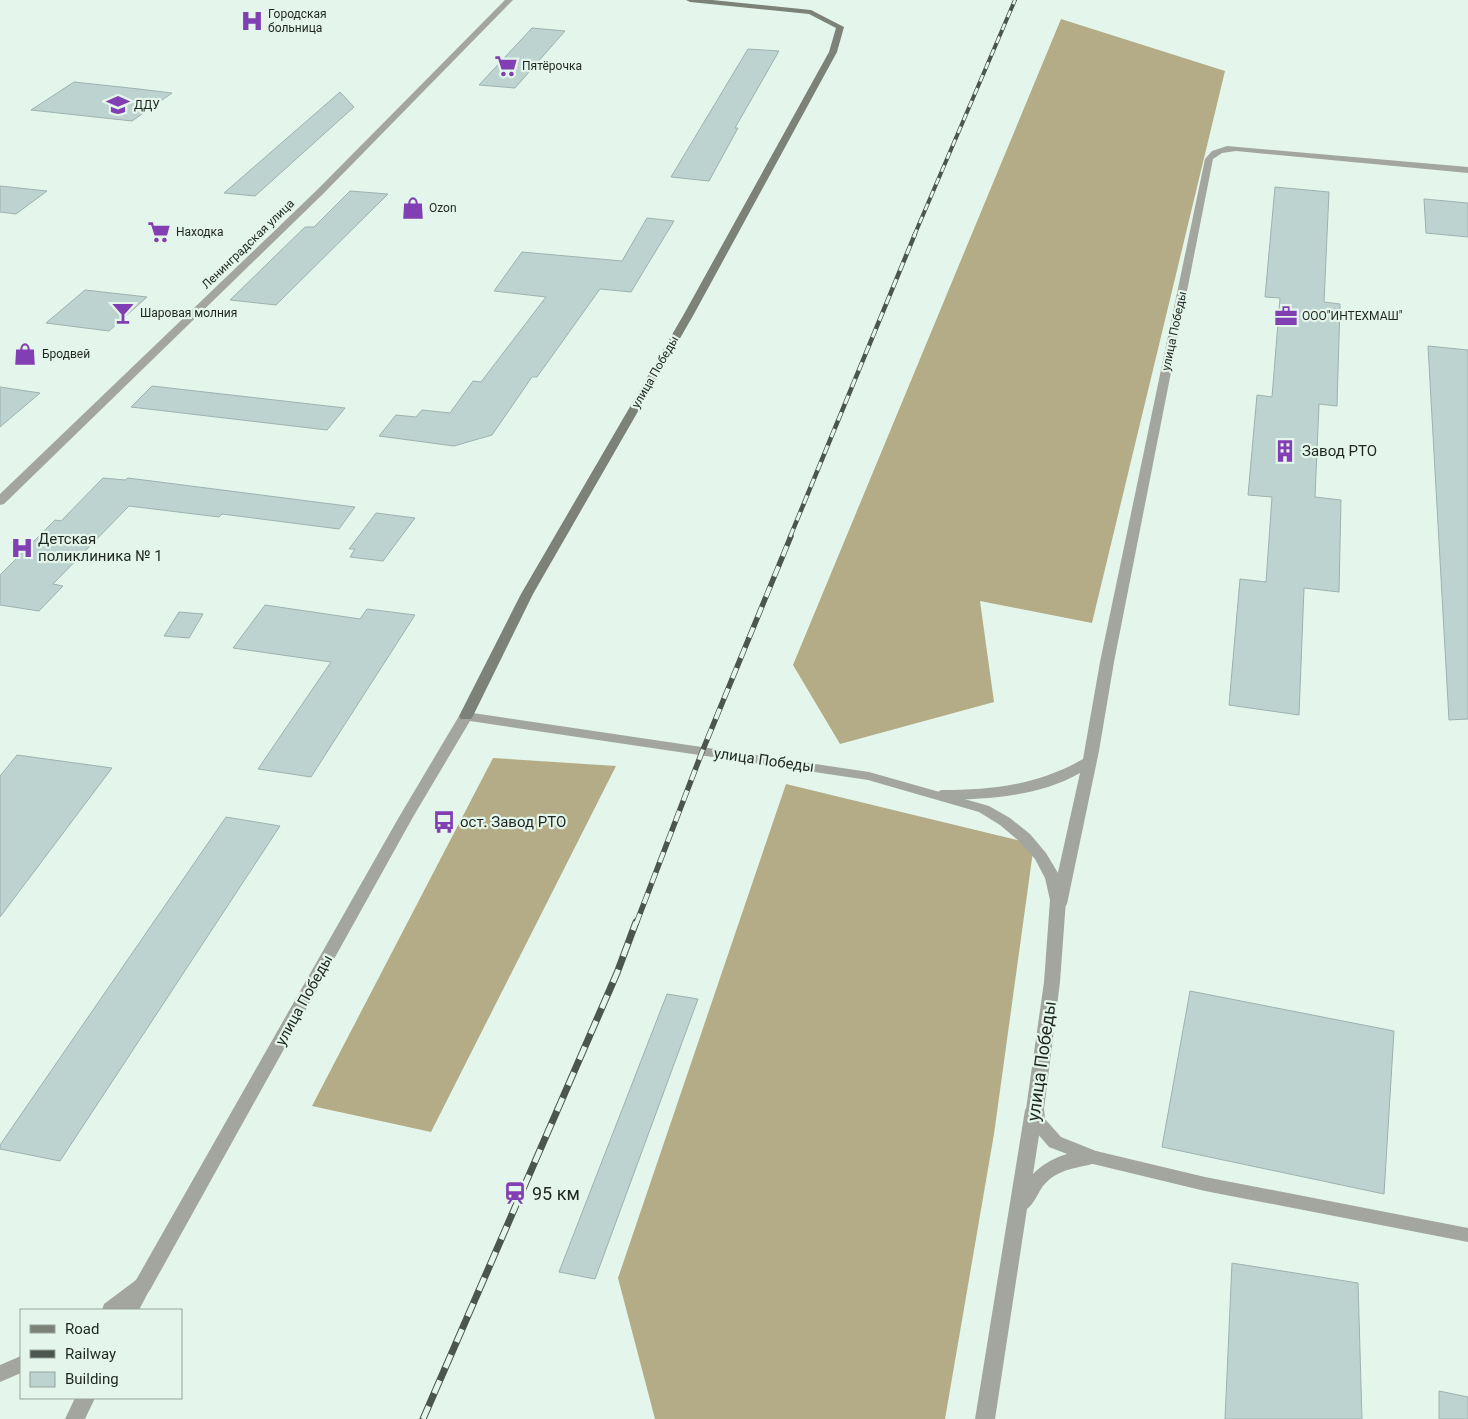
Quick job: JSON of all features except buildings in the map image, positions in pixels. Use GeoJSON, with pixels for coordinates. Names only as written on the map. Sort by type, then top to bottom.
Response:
{"type":"FeatureCollection","features":[{"type":"Feature","properties":{"kind":"main road","name":"улица Победы"},"geometry":{"type":"LineString","coordinates":[[466,716],[527,594],[689,314],[833,52],[840,27],[811,12],[690,0]]}},
{"type":"Feature","properties":{"kind":"street","name":"Ленинградская улица"},"geometry":{"type":"LineString","coordinates":[[0,501],[302,209],[445,67],[509,0]]}},
{"type":"Feature","properties":{"kind":"street","name":"улица Победы"},"geometry":{"type":"LineString","coordinates":[[1058,909],[1089,762],[1106,662],[1209,159],[1217,151],[1223,149],[1240,149],[1468,170]]}},
{"type":"Feature","properties":{"kind":"street","name":"улица Победы"},"geometry":{"type":"LineString","coordinates":[[130,1309],[406,817],[466,716],[832,770],[897,783],[941,795],[992,814],[1026,839],[1040,855],[1054,879],[1058,892],[1053,980],[985,1419]]}},
{"type":"Feature","properties":{"kind":"street","name":"улица Победы"},"geometry":{"type":"LineString","coordinates":[[941,795],[979,795],[1015,791],[1053,780],[1089,762]]}},
{"type":"Feature","properties":{"kind":"street"},"geometry":{"type":"LineString","coordinates":[[1034,1109],[1037,1121],[1056,1142],[1093,1157],[1205,1184],[1468,1235]]}},
{"type":"Feature","properties":{"kind":"street","name":"улица Победы"},"geometry":{"type":"LineString","coordinates":[[1018,1212],[1035,1182],[1044,1172],[1055,1165],[1072,1159],[1093,1157]]}},
{"type":"Feature","properties":{"kind":"street","name":"улица Победы"},"geometry":{"type":"LineString","coordinates":[[112,1309],[143,1284]]}},
{"type":"Feature","properties":{"kind":"street"},"geometry":{"type":"LineString","coordinates":[[0,1374],[20,1364]]}},
{"type":"Feature","properties":{"kind":"street"},"geometry":{"type":"LineString","coordinates":[[75,1419],[85,1399]]}},
{"type":"Feature","properties":{"kind":"shaded area"},"geometry":{"type":"Polygon","coordinates":[[[1061,19],[1225,71],[1092,623],[980,601],[994,702],[840,744],[793,665],[1061,19]]]}},
{"type":"Feature","properties":{"kind":"shaded area"},"geometry":{"type":"Polygon","coordinates":[[[493,758],[616,766],[431,1132],[312,1106],[493,758]]]}},
{"type":"Feature","properties":{"kind":"shaded area"},"geometry":{"type":"Polygon","coordinates":[[[786,784],[1034,844],[994,1134],[945,1419],[655,1419],[618,1278],[786,784]]]}},
{"type":"Feature","properties":{"kind":"railway"},"geometry":{"type":"LineString","coordinates":[[914,236],[1015,0]]}},
{"type":"Feature","properties":{"kind":"railway"},"geometry":{"type":"LineString","coordinates":[[790,537],[915,234]]}},
{"type":"Feature","properties":{"kind":"railway"},"geometry":{"type":"LineString","coordinates":[[636,924],[702,752],[791,536]]}},
{"type":"Feature","properties":{"kind":"railway"},"geometry":{"type":"LineString","coordinates":[[423,1419],[617,973],[636,922]]}},
{"type":"Feature","properties":{"kind":"place","name":"Городская больница"},"geometry":{"type":"Point","coordinates":[252,21]}},
{"type":"Feature","properties":{"kind":"place","name":"Пятёрочка"},"geometry":{"type":"Point","coordinates":[506,66]}},
{"type":"Feature","properties":{"kind":"place","name":"ДДУ"},"geometry":{"type":"Point","coordinates":[118,105]}},
{"type":"Feature","properties":{"kind":"place","name":"Ozon"},"geometry":{"type":"Point","coordinates":[413,208]}},
{"type":"Feature","properties":{"kind":"place","name":"Находка"},"geometry":{"type":"Point","coordinates":[159,232]}},
{"type":"Feature","properties":{"kind":"place","name":"Шаровая молния"},"geometry":{"type":"Point","coordinates":[123,313]}},
{"type":"Feature","properties":{"kind":"place","name":"ООО\"ИНТЕХМАШ\""},"geometry":{"type":"Point","coordinates":[1286,316]}},
{"type":"Feature","properties":{"kind":"place","name":"Бродвей"},"geometry":{"type":"Point","coordinates":[25,354]}},
{"type":"Feature","properties":{"kind":"place","name":"Завод РТО"},"geometry":{"type":"Point","coordinates":[1285,451]}},
{"type":"Feature","properties":{"kind":"place","name":"Детская поликлиника № 1"},"geometry":{"type":"Point","coordinates":[22,548]}},
{"type":"Feature","properties":{"kind":"place","name":"ост. Завод РТО"},"geometry":{"type":"Point","coordinates":[444,822]}},
{"type":"Feature","properties":{"kind":"place","name":"95 км"},"geometry":{"type":"Point","coordinates":[515,1193]}}]}
